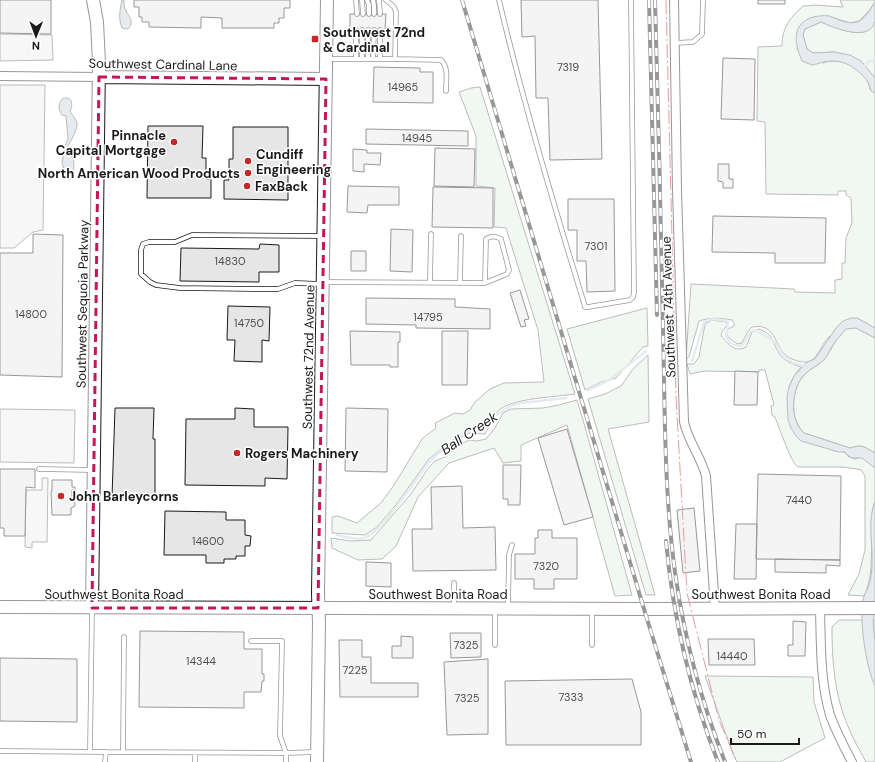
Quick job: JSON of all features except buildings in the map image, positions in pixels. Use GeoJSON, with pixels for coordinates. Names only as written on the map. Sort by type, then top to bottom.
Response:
{"type":"FeatureCollection","features":[{"type":"Feature","properties":{"kind":"main road","name":"Southwest Sequoia Parkway"},"geometry":{"type":"LineString","coordinates":[[92,608],[99,77],[98,36],[93,0]]}},
{"type":"Feature","properties":{"kind":"main road","name":"Southwest 72nd Avenue"},"geometry":{"type":"LineString","coordinates":[[317,757],[327,0]]}},
{"type":"Feature","properties":{"kind":"main road","name":"Southwest Cardinal Lane"},"geometry":{"type":"LineString","coordinates":[[99,77],[326,79]]}},
{"type":"Feature","properties":{"kind":"main road","name":"Southwest Bonita Road"},"geometry":{"type":"LineString","coordinates":[[0,607],[875,608]]}},
{"type":"Feature","properties":{"kind":"street","name":"Southwest 74th Avenue"},"geometry":{"type":"LineString","coordinates":[[674,0],[677,190],[684,422],[686,431],[703,464],[706,476],[716,608]]}},
{"type":"Feature","properties":{"kind":"street","name":"Southwest Cardinal Lane"},"geometry":{"type":"LineString","coordinates":[[0,76],[99,77]]}},
{"type":"Feature","properties":{"kind":"street"},"geometry":{"type":"LineString","coordinates":[[820,608],[821,663],[824,691],[833,722],[852,762]]}},
{"type":"Feature","properties":{"kind":"lane"},"geometry":{"type":"LineString","coordinates":[[356,0],[357,14]]}},
{"type":"Feature","properties":{"kind":"lane"},"geometry":{"type":"LineString","coordinates":[[362,0],[363,14]]}},
{"type":"Feature","properties":{"kind":"lane"},"geometry":{"type":"LineString","coordinates":[[367,0],[369,5],[369,14]]}},
{"type":"Feature","properties":{"kind":"lane"},"geometry":{"type":"LineString","coordinates":[[373,0],[374,14]]}},
{"type":"Feature","properties":{"kind":"lane"},"geometry":{"type":"LineString","coordinates":[[379,0],[380,14]]}},
{"type":"Feature","properties":{"kind":"lane"},"geometry":{"type":"LineString","coordinates":[[386,0],[394,7],[396,12],[395,59]]}},
{"type":"Feature","properties":{"kind":"lane"},"geometry":{"type":"LineString","coordinates":[[499,0],[508,40],[548,184],[584,304],[588,307],[630,300],[634,293],[631,0]]}},
{"type":"Feature","properties":{"kind":"lane"},"geometry":{"type":"LineString","coordinates":[[674,43],[693,42],[702,34],[703,0]]}},
{"type":"Feature","properties":{"kind":"lane"},"geometry":{"type":"LineString","coordinates":[[356,30],[356,59]]}},
{"type":"Feature","properties":{"kind":"lane"},"geometry":{"type":"LineString","coordinates":[[362,30],[362,59]]}},
{"type":"Feature","properties":{"kind":"lane"},"geometry":{"type":"LineString","coordinates":[[368,30],[368,59]]}},
{"type":"Feature","properties":{"kind":"lane"},"geometry":{"type":"LineString","coordinates":[[373,59],[374,30]]}},
{"type":"Feature","properties":{"kind":"lane"},"geometry":{"type":"LineString","coordinates":[[380,30],[380,59]]}},
{"type":"Feature","properties":{"kind":"lane"},"geometry":{"type":"LineString","coordinates":[[326,59],[441,60],[446,66],[446,91]]}},
{"type":"Feature","properties":{"kind":"lane"},"geometry":{"type":"LineString","coordinates":[[430,282],[431,234]]}},
{"type":"Feature","properties":{"kind":"lane"},"geometry":{"type":"LineString","coordinates":[[323,236],[192,235],[175,242],[149,242],[143,244],[141,250],[141,274],[150,282],[180,288],[278,289],[294,283],[485,283],[507,274],[509,270],[501,239],[498,237],[488,237],[486,239],[485,283]]}},
{"type":"Feature","properties":{"kind":"lane"},"geometry":{"type":"LineString","coordinates":[[460,283],[461,236]]}},
{"type":"Feature","properties":{"kind":"lane"},"geometry":{"type":"LineString","coordinates":[[39,469],[94,470]]}},
{"type":"Feature","properties":{"kind":"lane"},"geometry":{"type":"LineString","coordinates":[[508,608],[509,555],[512,545]]}},
{"type":"Feature","properties":{"kind":"lane"},"geometry":{"type":"LineString","coordinates":[[454,583],[454,608]]}},
{"type":"Feature","properties":{"kind":"lane"},"geometry":{"type":"LineString","coordinates":[[90,752],[92,608]]}},
{"type":"Feature","properties":{"kind":"lane"},"geometry":{"type":"LineString","coordinates":[[495,608],[496,645]]}},
{"type":"Feature","properties":{"kind":"lane"},"geometry":{"type":"LineString","coordinates":[[592,608],[592,644]]}},
{"type":"Feature","properties":{"kind":"lane"},"geometry":{"type":"LineString","coordinates":[[123,752],[124,637]]}},
{"type":"Feature","properties":{"kind":"lane"},"geometry":{"type":"LineString","coordinates":[[251,640],[282,641],[280,736],[286,753],[286,762]]}},
{"type":"Feature","properties":{"kind":"lane"},"geometry":{"type":"LineString","coordinates":[[0,751],[286,753],[317,757]]}},
{"type":"Feature","properties":{"kind":"lane"},"geometry":{"type":"LineString","coordinates":[[106,752],[106,762]]}},
{"type":"Feature","properties":{"kind":"lane"},"geometry":{"type":"LineString","coordinates":[[195,752],[195,762]]}},
{"type":"Feature","properties":{"kind":"highlighted area"},"geometry":{"type":"Polygon","coordinates":[[[99,77],[326,79],[318,608],[92,608],[99,77]]]}},
{"type":"Feature","properties":{"kind":"green space"},"geometry":{"type":"Polygon","coordinates":[[[840,0],[875,0],[875,2],[859,21],[850,23],[828,16],[807,20],[797,49],[823,63],[838,61],[852,66],[859,70],[868,82],[870,89],[875,93],[875,328],[857,318],[829,337],[812,360],[801,362],[786,355],[772,333],[767,329],[752,327],[748,331],[742,343],[738,344],[727,335],[726,332],[726,330],[734,326],[732,320],[711,318],[699,321],[689,357],[686,359],[691,284],[794,289],[795,292],[835,293],[835,280],[842,279],[842,263],[845,263],[846,238],[852,223],[851,198],[846,195],[846,191],[838,191],[838,195],[766,194],[765,122],[757,121],[758,47],[782,46],[785,28],[794,15],[803,6],[815,5],[843,7],[840,0]]]}},
{"type":"Feature","properties":{"kind":"green space"},"geometry":{"type":"Polygon","coordinates":[[[821,22],[842,30],[859,33],[867,31],[875,22],[875,78],[861,61],[834,52],[813,53],[807,49],[803,35],[805,29],[821,22]]]}},
{"type":"Feature","properties":{"kind":"green space"},"geometry":{"type":"Polygon","coordinates":[[[480,87],[575,394],[524,400],[499,410],[485,434],[470,433],[449,443],[429,459],[395,506],[377,527],[365,535],[332,533],[332,517],[338,516],[357,523],[381,503],[394,485],[422,439],[436,428],[435,423],[455,413],[463,414],[470,410],[475,402],[490,389],[504,383],[544,382],[538,330],[506,228],[494,227],[495,188],[476,186],[476,136],[459,92],[480,87]]]}},
{"type":"Feature","properties":{"kind":"green space"},"geometry":{"type":"Polygon","coordinates":[[[647,308],[648,346],[643,347],[616,378],[601,382],[585,390],[567,329],[647,308]]]}},
{"type":"Feature","properties":{"kind":"green space"},"geometry":{"type":"Polygon","coordinates":[[[712,320],[727,322],[721,336],[729,345],[738,349],[746,347],[752,332],[759,329],[768,334],[783,358],[801,367],[794,376],[789,387],[791,428],[834,451],[845,452],[849,457],[855,459],[862,457],[875,468],[875,502],[872,514],[871,569],[870,578],[864,596],[848,595],[859,574],[865,550],[865,476],[861,470],[857,469],[842,467],[798,467],[795,464],[775,417],[772,415],[771,406],[774,405],[765,370],[759,370],[759,372],[704,371],[690,374],[687,364],[694,364],[699,357],[705,324],[712,320]]]}},
{"type":"Feature","properties":{"kind":"green space"},"geometry":{"type":"Polygon","coordinates":[[[850,327],[856,328],[875,338],[875,453],[863,447],[858,446],[850,448],[804,433],[799,427],[794,412],[795,395],[800,380],[807,372],[823,360],[842,332],[850,327]]]}},
{"type":"Feature","properties":{"kind":"green space"},"geometry":{"type":"Polygon","coordinates":[[[648,355],[649,422],[608,429],[655,595],[646,595],[588,399],[605,394],[621,386],[633,369],[648,355]]]}},
{"type":"Feature","properties":{"kind":"green space"},"geometry":{"type":"Polygon","coordinates":[[[577,400],[632,595],[615,596],[567,425],[521,445],[521,461],[503,463],[494,448],[449,463],[418,497],[396,546],[382,559],[358,560],[332,548],[331,538],[351,541],[371,540],[411,494],[429,467],[435,461],[445,457],[462,443],[470,440],[477,441],[486,439],[495,428],[503,413],[511,409],[543,408],[577,400]]]}},
{"type":"Feature","properties":{"kind":"green space"},"geometry":{"type":"Polygon","coordinates":[[[839,620],[875,620],[875,762],[866,762],[849,729],[839,700],[833,664],[832,627],[839,620]]]}},
{"type":"Feature","properties":{"kind":"green space"},"geometry":{"type":"Polygon","coordinates":[[[705,676],[813,677],[814,702],[825,738],[780,762],[737,762],[705,676]]]}},
{"type":"Feature","properties":{"kind":"shaded area"},"geometry":{"type":"Polygon","coordinates":[[[122,0],[124,0],[126,11],[130,17],[131,24],[128,29],[122,28],[120,21],[122,0]]]}},
{"type":"Feature","properties":{"kind":"shaded area"},"geometry":{"type":"Polygon","coordinates":[[[875,2],[875,21],[872,28],[866,31],[859,33],[851,32],[821,22],[805,29],[803,35],[807,49],[813,53],[834,52],[850,55],[861,61],[875,78],[875,93],[871,91],[868,82],[861,74],[847,64],[837,61],[826,61],[812,65],[802,61],[796,42],[796,36],[797,31],[804,21],[812,17],[829,16],[851,23],[859,21],[864,18],[875,2]]]}},
{"type":"Feature","properties":{"kind":"shaded area"},"geometry":{"type":"Polygon","coordinates":[[[0,34],[52,35],[53,60],[0,61],[0,34]]]}},
{"type":"Feature","properties":{"kind":"shaded area"},"geometry":{"type":"Polygon","coordinates":[[[0,85],[45,85],[43,230],[33,232],[14,248],[0,248],[0,85]]]}},
{"type":"Feature","properties":{"kind":"shaded area"},"geometry":{"type":"Polygon","coordinates":[[[64,98],[71,100],[72,106],[70,111],[77,123],[75,132],[67,148],[74,161],[74,168],[69,180],[66,176],[62,163],[65,146],[68,139],[66,116],[62,115],[59,107],[62,99],[64,98]]]}},
{"type":"Feature","properties":{"kind":"shaded area"},"geometry":{"type":"Polygon","coordinates":[[[851,318],[857,318],[875,328],[875,338],[856,328],[846,329],[834,343],[825,359],[807,372],[800,380],[795,395],[794,412],[799,427],[804,433],[850,448],[858,446],[863,447],[875,453],[875,468],[862,458],[852,458],[845,452],[839,452],[801,441],[791,428],[788,420],[787,397],[789,387],[794,376],[807,362],[815,359],[836,328],[843,321],[851,318]]]}},
{"type":"Feature","properties":{"kind":"shaded area"},"geometry":{"type":"Polygon","coordinates":[[[0,409],[75,410],[74,463],[0,462],[0,409]]]}},
{"type":"Feature","properties":{"kind":"shaded area"},"geometry":{"type":"Polygon","coordinates":[[[42,478],[48,478],[47,542],[32,542],[32,548],[25,547],[26,490],[42,490],[42,478]]]}},
{"type":"Feature","properties":{"kind":"shaded area"},"geometry":{"type":"Polygon","coordinates":[[[875,502],[875,611],[873,623],[875,641],[875,686],[866,655],[862,628],[862,605],[872,572],[871,516],[875,502]]]}},
{"type":"Feature","properties":{"kind":"waterway"},"geometry":{"type":"LineString","coordinates":[[862,68],[868,62],[875,59]]}},
{"type":"Feature","properties":{"kind":"waterway","name":"Ball Creek"},"geometry":{"type":"LineString","coordinates":[[692,361],[704,322],[707,320],[716,319],[728,321],[726,337],[733,344],[738,346],[743,345],[751,331],[756,330],[774,341],[784,356],[793,363],[806,366]]}},
{"type":"Feature","properties":{"kind":"waterway","name":"Ball Creek"},"geometry":{"type":"LineString","coordinates":[[588,390],[609,380],[646,351]]}},
{"type":"Feature","properties":{"kind":"waterway","name":"Ball Creek"},"geometry":{"type":"LineString","coordinates":[[337,535],[358,539],[364,538],[371,534],[388,517],[432,459],[460,436],[513,405],[566,398]]}},
{"type":"Feature","properties":{"kind":"railway"},"geometry":{"type":"LineString","coordinates":[[462,0],[691,762]]}},
{"type":"Feature","properties":{"kind":"railway"},"geometry":{"type":"LineString","coordinates":[[649,0],[657,315]]}},
{"type":"Feature","properties":{"kind":"railway"},"geometry":{"type":"LineString","coordinates":[[655,0],[666,450],[671,542],[688,645],[708,716],[725,762]]}},
{"type":"Feature","properties":{"kind":"railway"},"geometry":{"type":"LineString","coordinates":[[666,541],[673,598],[684,653],[699,708],[718,762]]}},
{"type":"Feature","properties":{"kind":"power"},"geometry":{"type":"LineString","coordinates":[[666,0],[676,397],[687,593],[719,720],[737,762]]}},
{"type":"Feature","properties":{"kind":"place","name":"Southwest 72nd & Cardinal"},"geometry":{"type":"Point","coordinates":[315,39]}},
{"type":"Feature","properties":{"kind":"place","name":"Pinnacle Capital Mortgage"},"geometry":{"type":"Point","coordinates":[174,142]}},
{"type":"Feature","properties":{"kind":"place","name":"Cundiff Engineering"},"geometry":{"type":"Point","coordinates":[248,161]}},
{"type":"Feature","properties":{"kind":"place","name":"North American Wood Products"},"geometry":{"type":"Point","coordinates":[248,173]}},
{"type":"Feature","properties":{"kind":"place","name":"FaxBack"},"geometry":{"type":"Point","coordinates":[247,186]}},
{"type":"Feature","properties":{"kind":"place","name":"Rogers Machinery"},"geometry":{"type":"Point","coordinates":[237,453]}},
{"type":"Feature","properties":{"kind":"place","name":"John Barleycorns"},"geometry":{"type":"Point","coordinates":[61,496]}}]}
